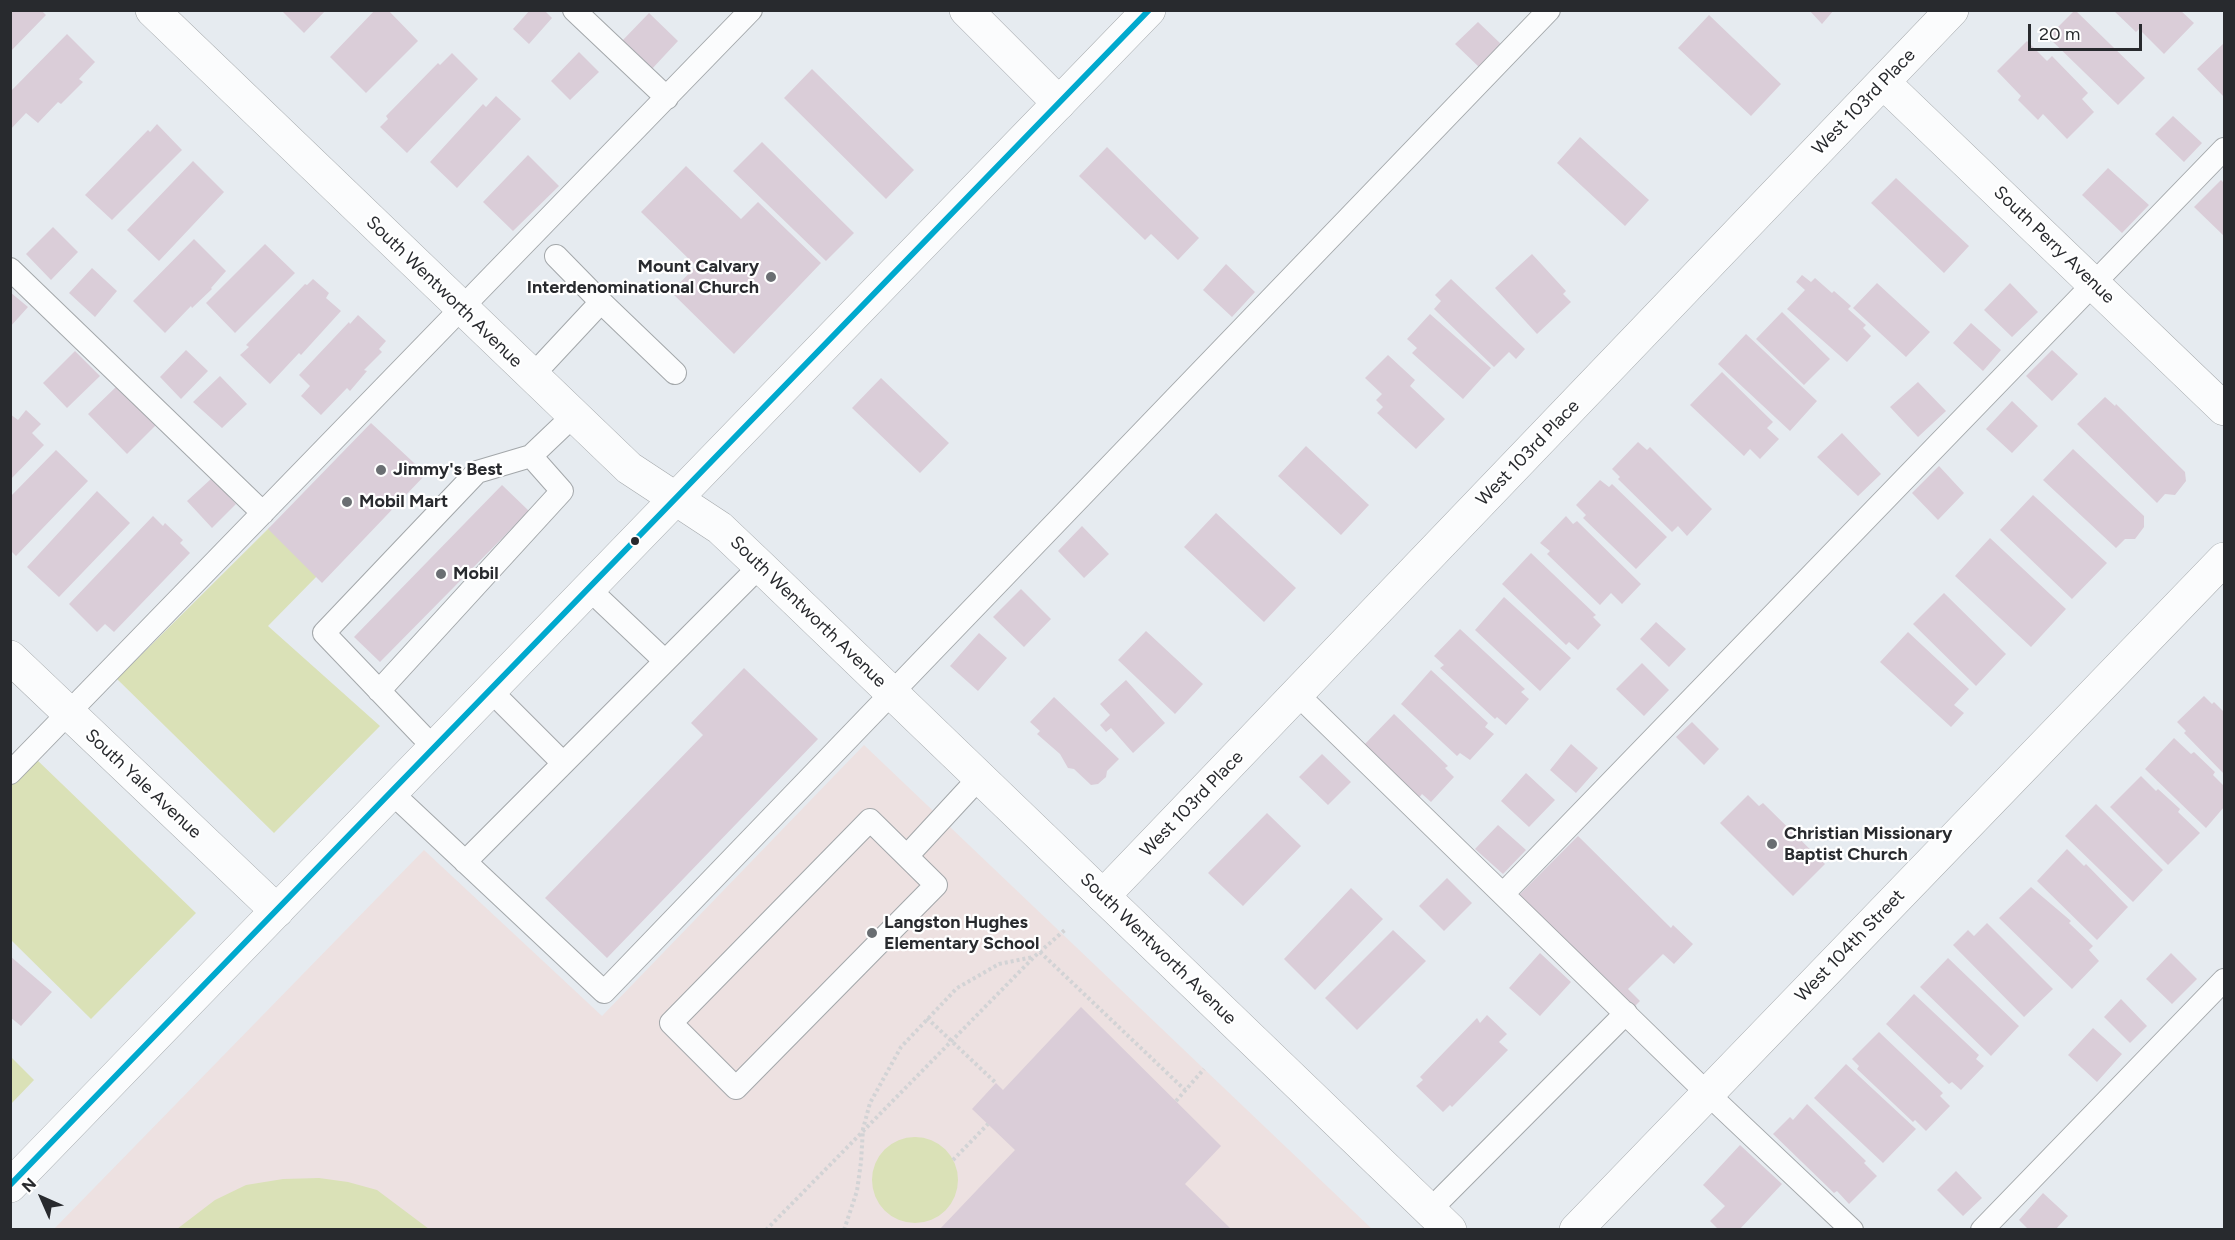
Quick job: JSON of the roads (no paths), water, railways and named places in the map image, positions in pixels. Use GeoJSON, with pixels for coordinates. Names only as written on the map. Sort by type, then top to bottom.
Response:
{"type":"FeatureCollection","features":[{"type":"Feature","properties":{"kind":"street","name":"South Wentworth Avenue"},"geometry":{"type":"LineString","coordinates":[[152,10],[628,468],[720,528],[1440,1220]]}},
{"type":"Feature","properties":{"kind":"street"},"geometry":{"type":"LineString","coordinates":[[966,10],[1059,103]]}},
{"type":"Feature","properties":{"kind":"street"},"geometry":{"type":"LineString","coordinates":[[10,1186],[1149,10]]}},
{"type":"Feature","properties":{"kind":"street","name":"West 103rd Place"},"geometry":{"type":"LineString","coordinates":[[1103,896],[1952,10]]}},
{"type":"Feature","properties":{"kind":"street","name":"South Perry Avenue"},"geometry":{"type":"LineString","coordinates":[[1883,82],[2224,409]]}},
{"type":"Feature","properties":{"kind":"street","name":"West 104th Street"},"geometry":{"type":"LineString","coordinates":[[1576,1230],[2224,559]]}},
{"type":"Feature","properties":{"kind":"street","name":"South Yale Avenue"},"geometry":{"type":"LineString","coordinates":[[10,657],[277,911]]}},
{"type":"Feature","properties":{"kind":"lane"},"geometry":{"type":"LineString","coordinates":[[574,10],[666,98]]}},
{"type":"Feature","properties":{"kind":"lane"},"geometry":{"type":"LineString","coordinates":[[10,773],[752,10]]}},
{"type":"Feature","properties":{"kind":"lane"},"geometry":{"type":"LineString","coordinates":[[392,793],[604,992],[1549,10]]}},
{"type":"Feature","properties":{"kind":"lane"},"geometry":{"type":"LineString","coordinates":[[1503,894],[2224,149]]}},
{"type":"Feature","properties":{"kind":"lane"},"geometry":{"type":"LineString","coordinates":[[556,256],[675,373]]}},
{"type":"Feature","properties":{"kind":"lane"},"geometry":{"type":"LineString","coordinates":[[10,268],[263,513]]}},
{"type":"Feature","properties":{"kind":"lane"},"geometry":{"type":"LineString","coordinates":[[532,376],[601,302]]}},
{"type":"Feature","properties":{"kind":"lane"},"geometry":{"type":"LineString","coordinates":[[435,749],[324,633],[477,472],[531,456],[573,416]]}},
{"type":"Feature","properties":{"kind":"lane"},"geometry":{"type":"LineString","coordinates":[[379,691],[562,491],[531,456]]}},
{"type":"Feature","properties":{"kind":"lane"},"geometry":{"type":"LineString","coordinates":[[465,862],[760,566]]}},
{"type":"Feature","properties":{"kind":"lane"},"geometry":{"type":"LineString","coordinates":[[589,589],[665,661]]}},
{"type":"Feature","properties":{"kind":"lane"},"geometry":{"type":"LineString","coordinates":[[491,691],[563,763]]}},
{"type":"Feature","properties":{"kind":"lane"},"geometry":{"type":"LineString","coordinates":[[1297,694],[1707,1093],[1852,1230]]}},
{"type":"Feature","properties":{"kind":"lane"},"geometry":{"type":"LineString","coordinates":[[907,856],[980,777]]}},
{"type":"Feature","properties":{"kind":"lane"},"geometry":{"type":"LineString","coordinates":[[870,820],[907,856],[936,885],[736,1088],[671,1023],[870,820]]}},
{"type":"Feature","properties":{"kind":"lane"},"geometry":{"type":"LineString","coordinates":[[1982,1230],[2224,980]]}},
{"type":"Feature","properties":{"kind":"lane"},"geometry":{"type":"LineString","coordinates":[[1440,1220],[1626,1013]]}},
{"type":"Feature","properties":{"kind":"place","name":"Mount Calvary Interdenominational Church"},"geometry":{"type":"Point","coordinates":[771,277]}},
{"type":"Feature","properties":{"kind":"place","name":"Jimmy's Best"},"geometry":{"type":"Point","coordinates":[381,470]}},
{"type":"Feature","properties":{"kind":"place","name":"Mobil Mart"},"geometry":{"type":"Point","coordinates":[347,502]}},
{"type":"Feature","properties":{"kind":"place","name":"Mobil"},"geometry":{"type":"Point","coordinates":[441,574]}},
{"type":"Feature","properties":{"kind":"place","name":"Christian Missionary Baptist Church"},"geometry":{"type":"Point","coordinates":[1772,844]}},
{"type":"Feature","properties":{"kind":"place","name":"Langston Hughes Elementary School"},"geometry":{"type":"Point","coordinates":[872,933]}}]}
